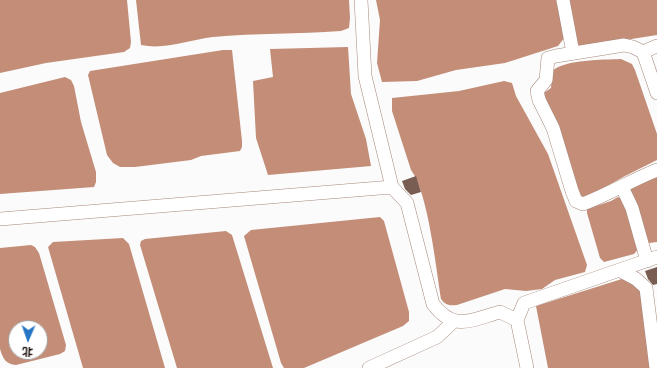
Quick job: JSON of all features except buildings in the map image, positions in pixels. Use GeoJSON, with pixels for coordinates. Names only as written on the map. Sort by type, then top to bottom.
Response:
{"type":"FeatureCollection","features":[{"type":"Feature","properties":{"kind":"street"},"geometry":{"type":"LineString","coordinates":[[361,0],[365,76],[392,187],[407,203],[433,304],[441,315],[453,322],[464,322],[500,312],[517,320]]}},
{"type":"Feature","properties":{"kind":"street"},"geometry":{"type":"LineString","coordinates":[[563,0],[573,53]]}},
{"type":"Feature","properties":{"kind":"street"},"geometry":{"type":"LineString","coordinates":[[657,93],[643,52],[633,47],[624,46],[548,58],[546,80],[537,91],[539,100],[553,128],[576,201],[583,204],[622,187],[630,181],[657,170]]}},
{"type":"Feature","properties":{"kind":"street"},"geometry":{"type":"LineString","coordinates":[[643,52],[657,46]]}},
{"type":"Feature","properties":{"kind":"street"},"geometry":{"type":"LineString","coordinates":[[0,219],[392,187]]}},
{"type":"Feature","properties":{"kind":"street"},"geometry":{"type":"LineString","coordinates":[[527,368],[517,320],[524,303],[621,271],[652,259],[622,187]]}},
{"type":"Feature","properties":{"kind":"street"},"geometry":{"type":"LineString","coordinates":[[621,271],[636,279],[646,288],[656,368]]}},
{"type":"Feature","properties":{"kind":"street"},"geometry":{"type":"LineString","coordinates":[[369,368],[437,337],[453,322]]}},
{"type":"Feature","properties":{"kind":"shaded area"},"geometry":{"type":"Polygon","coordinates":[[[0,0],[127,0],[131,42],[130,48],[124,52],[46,63],[0,73],[0,0]]]}},
{"type":"Feature","properties":{"kind":"shaded area"},"geometry":{"type":"Polygon","coordinates":[[[136,0],[349,0],[349,28],[341,31],[213,37],[159,46],[141,45],[136,0]]]}},
{"type":"Feature","properties":{"kind":"shaded area"},"geometry":{"type":"Polygon","coordinates":[[[376,0],[556,0],[565,37],[558,46],[505,63],[456,70],[417,81],[382,82],[377,63],[380,20],[376,0]]]}},
{"type":"Feature","properties":{"kind":"shaded area"},"geometry":{"type":"Polygon","coordinates":[[[568,0],[657,0],[657,35],[587,46],[579,45],[574,40],[568,0]]]}},
{"type":"Feature","properties":{"kind":"shaded area"},"geometry":{"type":"Polygon","coordinates":[[[348,47],[351,94],[366,139],[371,166],[268,175],[256,138],[253,81],[273,77],[270,49],[348,47]]]}},
{"type":"Feature","properties":{"kind":"shaded area"},"geometry":{"type":"Polygon","coordinates":[[[223,50],[232,50],[242,141],[240,151],[201,156],[191,160],[135,167],[120,167],[113,163],[107,155],[88,75],[90,71],[223,50]]]}},
{"type":"Feature","properties":{"kind":"shaded area"},"geometry":{"type":"Polygon","coordinates":[[[621,59],[632,64],[635,70],[657,134],[657,160],[595,193],[580,199],[544,93],[551,88],[552,71],[558,67],[575,62],[621,59]]]}},
{"type":"Feature","properties":{"kind":"shaded area"},"geometry":{"type":"Polygon","coordinates":[[[65,77],[71,80],[74,86],[81,122],[96,172],[96,182],[94,187],[0,194],[0,93],[65,77]]]}},
{"type":"Feature","properties":{"kind":"shaded area"},"geometry":{"type":"Polygon","coordinates":[[[504,81],[512,83],[516,96],[548,154],[587,265],[585,272],[555,280],[542,289],[526,291],[505,289],[457,305],[448,305],[441,299],[427,212],[417,181],[411,170],[392,111],[392,98],[459,91],[504,81]]]}},
{"type":"Feature","properties":{"kind":"shaded area"},"geometry":{"type":"Polygon","coordinates":[[[657,174],[657,242],[649,243],[643,235],[629,187],[657,174]]]}},
{"type":"Feature","properties":{"kind":"shaded area"},"geometry":{"type":"Polygon","coordinates":[[[618,197],[624,200],[639,248],[634,254],[604,262],[600,258],[587,209],[611,201],[618,197]]]}},
{"type":"Feature","properties":{"kind":"shaded area"},"geometry":{"type":"Polygon","coordinates":[[[380,217],[384,221],[409,312],[409,321],[403,326],[304,368],[284,368],[281,363],[244,236],[251,230],[380,217]]]}},
{"type":"Feature","properties":{"kind":"shaded area"},"geometry":{"type":"Polygon","coordinates":[[[226,231],[232,235],[273,368],[177,368],[140,245],[141,241],[145,239],[226,231]]]}},
{"type":"Feature","properties":{"kind":"shaded area"},"geometry":{"type":"Polygon","coordinates":[[[123,238],[129,244],[165,368],[83,368],[48,247],[53,242],[123,238]]]}},
{"type":"Feature","properties":{"kind":"shaded area"},"geometry":{"type":"Polygon","coordinates":[[[31,245],[35,247],[39,253],[66,345],[65,351],[48,357],[48,320],[8,320],[8,360],[36,360],[16,365],[7,362],[0,349],[0,248],[31,245]]]}},
{"type":"Feature","properties":{"kind":"shaded area"},"geometry":{"type":"Polygon","coordinates":[[[625,278],[640,287],[651,368],[548,368],[536,306],[625,278]]]}}]}
